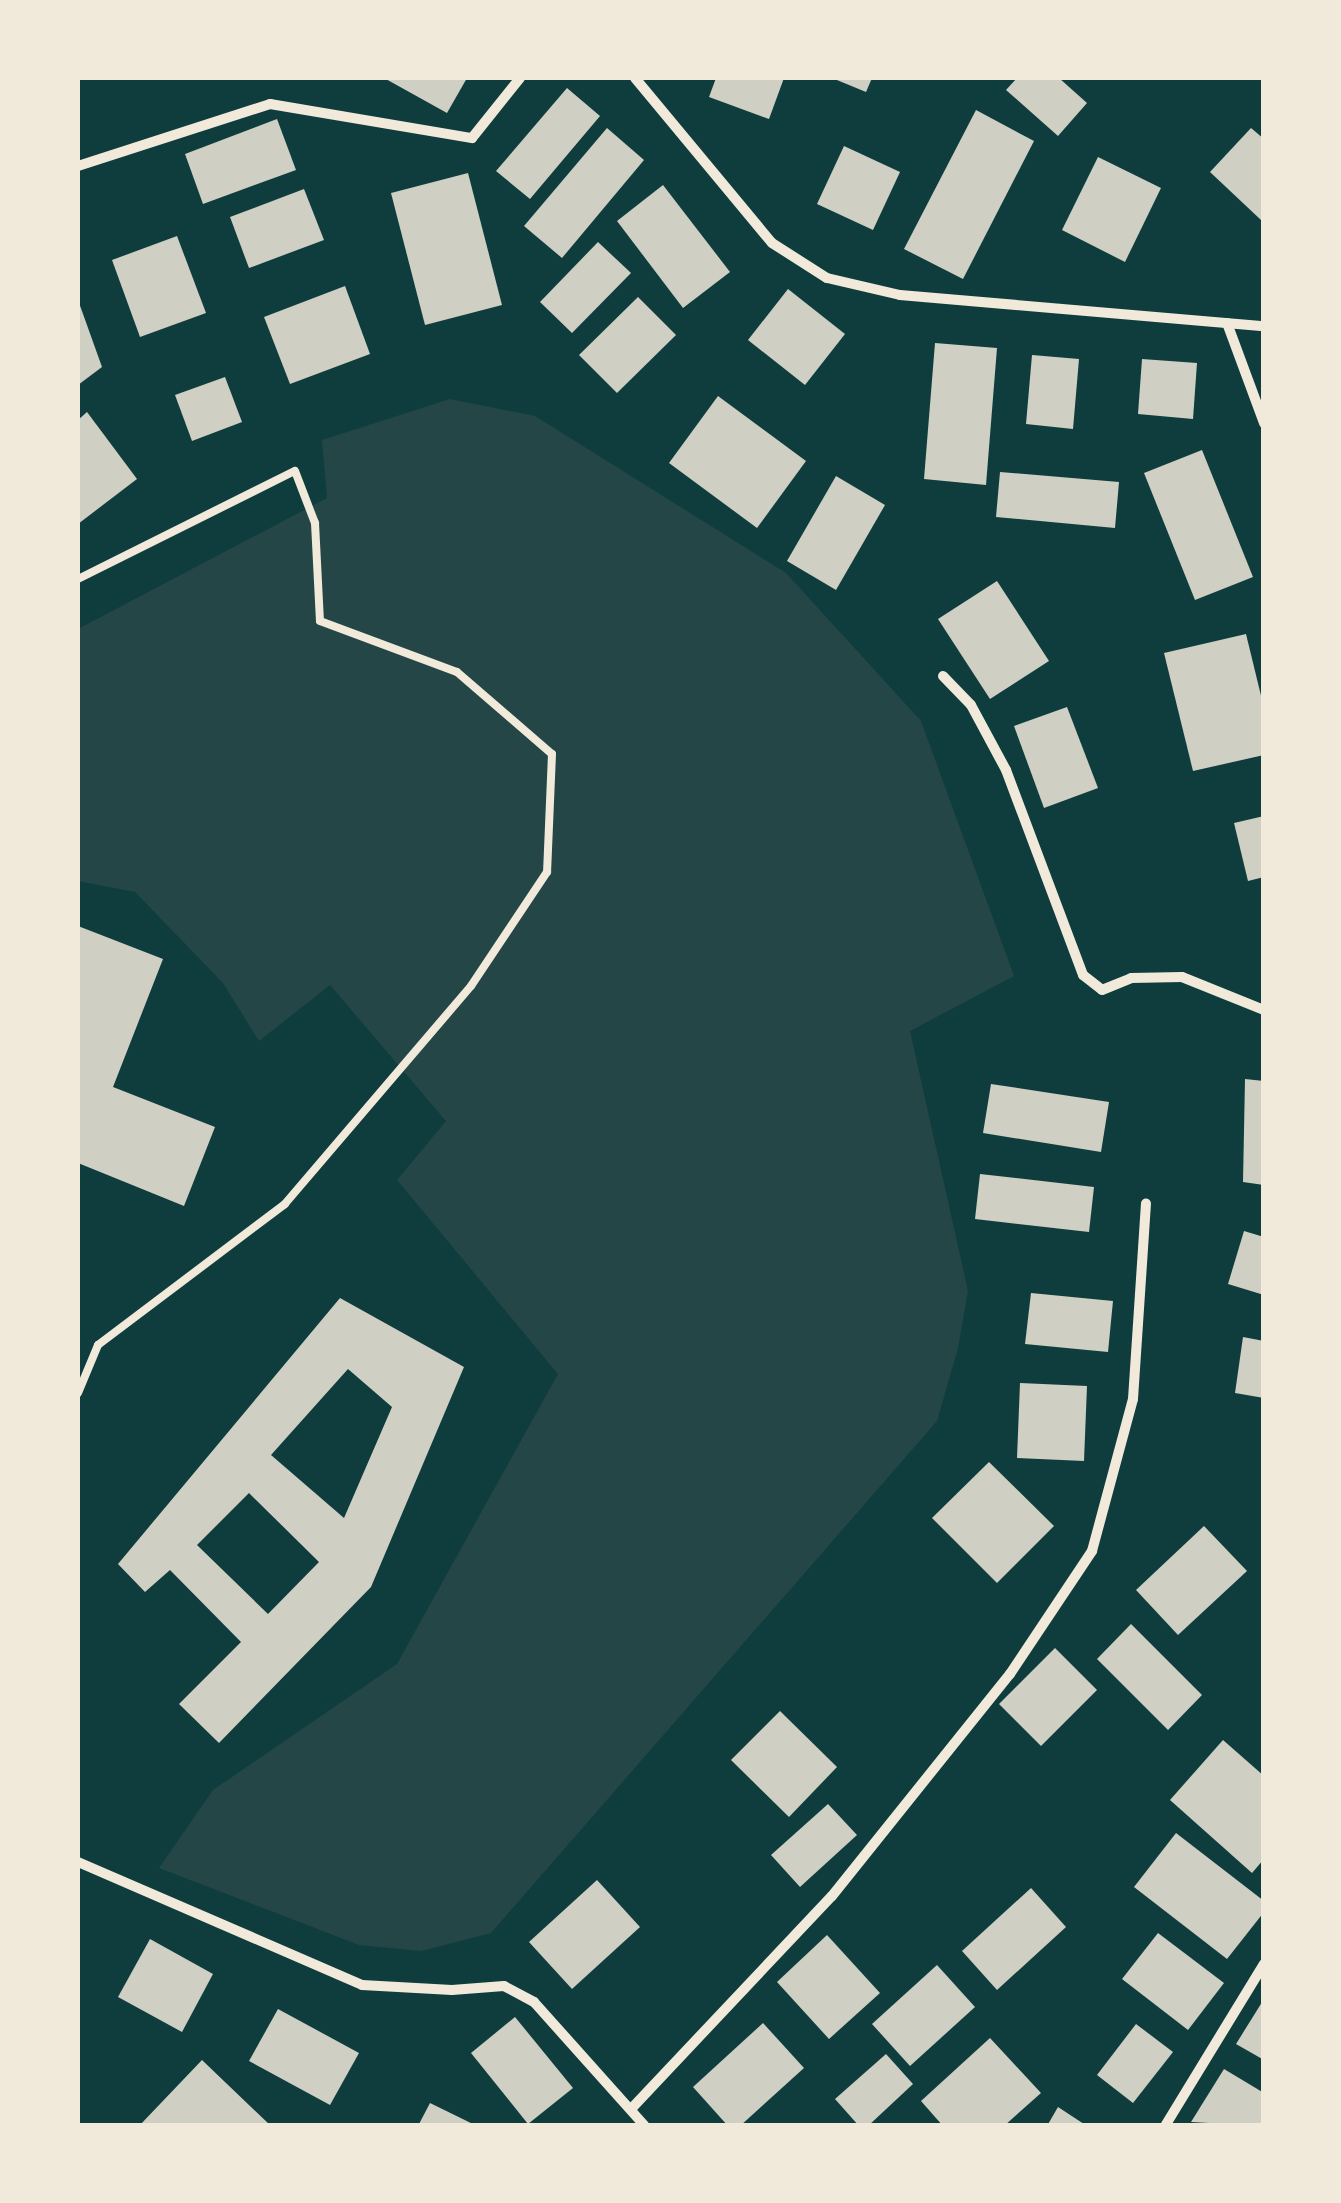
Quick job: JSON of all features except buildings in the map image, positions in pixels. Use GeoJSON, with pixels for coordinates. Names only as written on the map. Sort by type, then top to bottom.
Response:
{"type":"FeatureCollection","features":[{"type":"Feature","properties":{"kind":"street"},"geometry":{"type":"LineString","coordinates":[[78,166],[270,104],[472,138],[520,78]]}},
{"type":"Feature","properties":{"kind":"street"},"geometry":{"type":"LineString","coordinates":[[635,78],[772,243],[827,278],[900,295],[1264,326]]}},
{"type":"Feature","properties":{"kind":"street"},"geometry":{"type":"LineString","coordinates":[[1227,323],[1264,423]]}},
{"type":"Feature","properties":{"kind":"street"},"geometry":{"type":"LineString","coordinates":[[943,676],[971,705],[1006,770],[1083,974],[1102,990],[1131,978],[1182,976],[1264,1010]]}},
{"type":"Feature","properties":{"kind":"street"},"geometry":{"type":"LineString","coordinates":[[632,2108],[832,1896],[1010,1674],[1092,1551],[1132,1399],[1146,1203]]}},
{"type":"Feature","properties":{"kind":"street"},"geometry":{"type":"LineString","coordinates":[[78,1862],[362,1985],[452,1990],[504,1986],[534,2002],[645,2126]]}},
{"type":"Feature","properties":{"kind":"street"},"geometry":{"type":"LineString","coordinates":[[1165,2126],[1264,1964]]}},
{"type":"Feature","properties":{"kind":"lane"},"geometry":{"type":"LineString","coordinates":[[78,579],[296,471],[315,523],[320,621],[456,672],[552,754],[547,872],[471,986],[285,1204],[98,1345],[78,1393]]}},
{"type":"Feature","properties":{"kind":"shaded area"},"geometry":{"type":"Polygon","coordinates":[[[450,399],[535,416],[786,573],[921,721],[1014,976],[910,1031],[968,1291],[958,1348],[937,1421],[491,1933],[421,1951],[359,1945],[159,1868],[213,1790],[397,1664],[558,1374],[397,1180],[446,1121],[330,985],[259,1041],[223,983],[135,892],[78,881],[78,629],[327,498],[322,440],[450,399]]]}}]}
